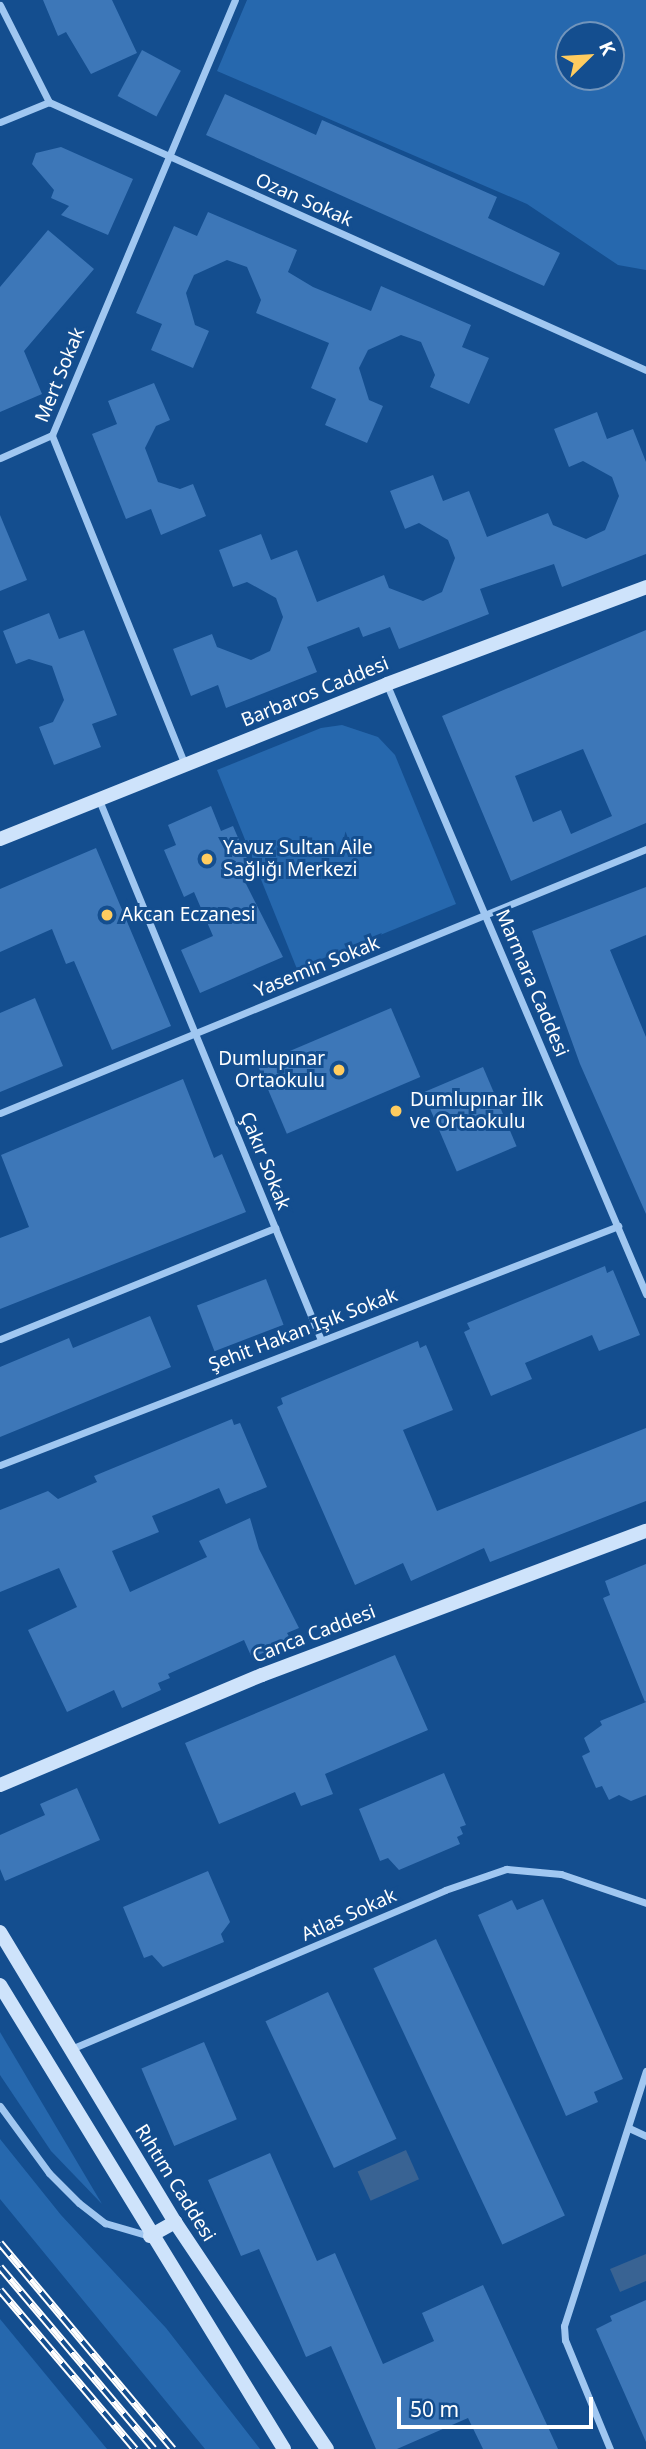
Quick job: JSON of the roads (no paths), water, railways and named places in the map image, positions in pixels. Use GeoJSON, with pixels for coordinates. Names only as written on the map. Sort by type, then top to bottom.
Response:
{"type":"FeatureCollection","features":[{"type":"Feature","properties":{"kind":"street","name":"Mert Sokak"},"geometry":{"type":"LineString","coordinates":[[185,765],[52,435],[235,0]]}},
{"type":"Feature","properties":{"kind":"street"},"geometry":{"type":"LineString","coordinates":[[0,5],[49,102],[0,122]]}},
{"type":"Feature","properties":{"kind":"street","name":"Ozan Sokak"},"geometry":{"type":"LineString","coordinates":[[49,102],[646,370]]}},
{"type":"Feature","properties":{"kind":"street"},"geometry":{"type":"LineString","coordinates":[[0,458],[52,435]]}},
{"type":"Feature","properties":{"kind":"street","name":"Barbaros Caddesi"},"geometry":{"type":"LineString","coordinates":[[0,839],[387,684],[646,587]]}},
{"type":"Feature","properties":{"kind":"street","name":"Marmara Caddesi"},"geometry":{"type":"LineString","coordinates":[[387,684],[646,1294]]}},
{"type":"Feature","properties":{"kind":"street","name":"Çakır Sokak"},"geometry":{"type":"LineString","coordinates":[[99,800],[321,1340]]}},
{"type":"Feature","properties":{"kind":"street","name":"Yasemin Sokak"},"geometry":{"type":"LineString","coordinates":[[0,1113],[646,849]]}},
{"type":"Feature","properties":{"kind":"street","name":"Şehit Hakan Işık Sokak"},"geometry":{"type":"LineString","coordinates":[[0,1465],[618,1226]]}},
{"type":"Feature","properties":{"kind":"street"},"geometry":{"type":"LineString","coordinates":[[0,1339],[275,1228]]}},
{"type":"Feature","properties":{"kind":"street","name":"Canca Caddesi"},"geometry":{"type":"LineString","coordinates":[[0,1785],[274,1670],[646,1531]]}},
{"type":"Feature","properties":{"kind":"street","name":"Atlas Sokak"},"geometry":{"type":"LineString","coordinates":[[71,2049],[444,1890],[506,1869],[561,1874],[646,1903]]}},
{"type":"Feature","properties":{"kind":"street","name":"Rıhtım Caddesi"},"geometry":{"type":"LineString","coordinates":[[0,1932],[175,2222],[327,2449]]}},
{"type":"Feature","properties":{"kind":"street"},"geometry":{"type":"LineString","coordinates":[[0,1985],[150,2236],[285,2449]]}},
{"type":"Feature","properties":{"kind":"street"},"geometry":{"type":"LineString","coordinates":[[46,2059],[71,2049]]}},
{"type":"Feature","properties":{"kind":"street"},"geometry":{"type":"LineString","coordinates":[[610,2449],[572,2360],[564,2326],[646,2071]]}},
{"type":"Feature","properties":{"kind":"street"},"geometry":{"type":"LineString","coordinates":[[0,2106],[49,2173],[79,2203],[106,2223],[150,2236],[175,2222]]}},
{"type":"Feature","properties":{"kind":"street"},"geometry":{"type":"LineString","coordinates":[[629,2129],[646,2136]]}},
{"type":"Feature","properties":{"kind":"railway"},"geometry":{"type":"LineString","coordinates":[[0,2243],[173,2449]]}},
{"type":"Feature","properties":{"kind":"railway"},"geometry":{"type":"LineString","coordinates":[[0,2267],[154,2449]]}},
{"type":"Feature","properties":{"kind":"railway"},"geometry":{"type":"LineString","coordinates":[[0,2290],[135,2449]]}},
{"type":"Feature","properties":{"kind":"place","name":"Yavuz Sultan Aile Sağlığı Merkezi"},"geometry":{"type":"Point","coordinates":[207,859]}},
{"type":"Feature","properties":{"kind":"place","name":"Akcan Eczanesi"},"geometry":{"type":"Point","coordinates":[107,915]}},
{"type":"Feature","properties":{"kind":"place","name":"Dumlupınar Ortaokulu"},"geometry":{"type":"Point","coordinates":[339,1070]}},
{"type":"Feature","properties":{"kind":"place","name":"Dumlupınar İlk ve Ortaokulu"},"geometry":{"type":"Point","coordinates":[396,1111]}}]}
